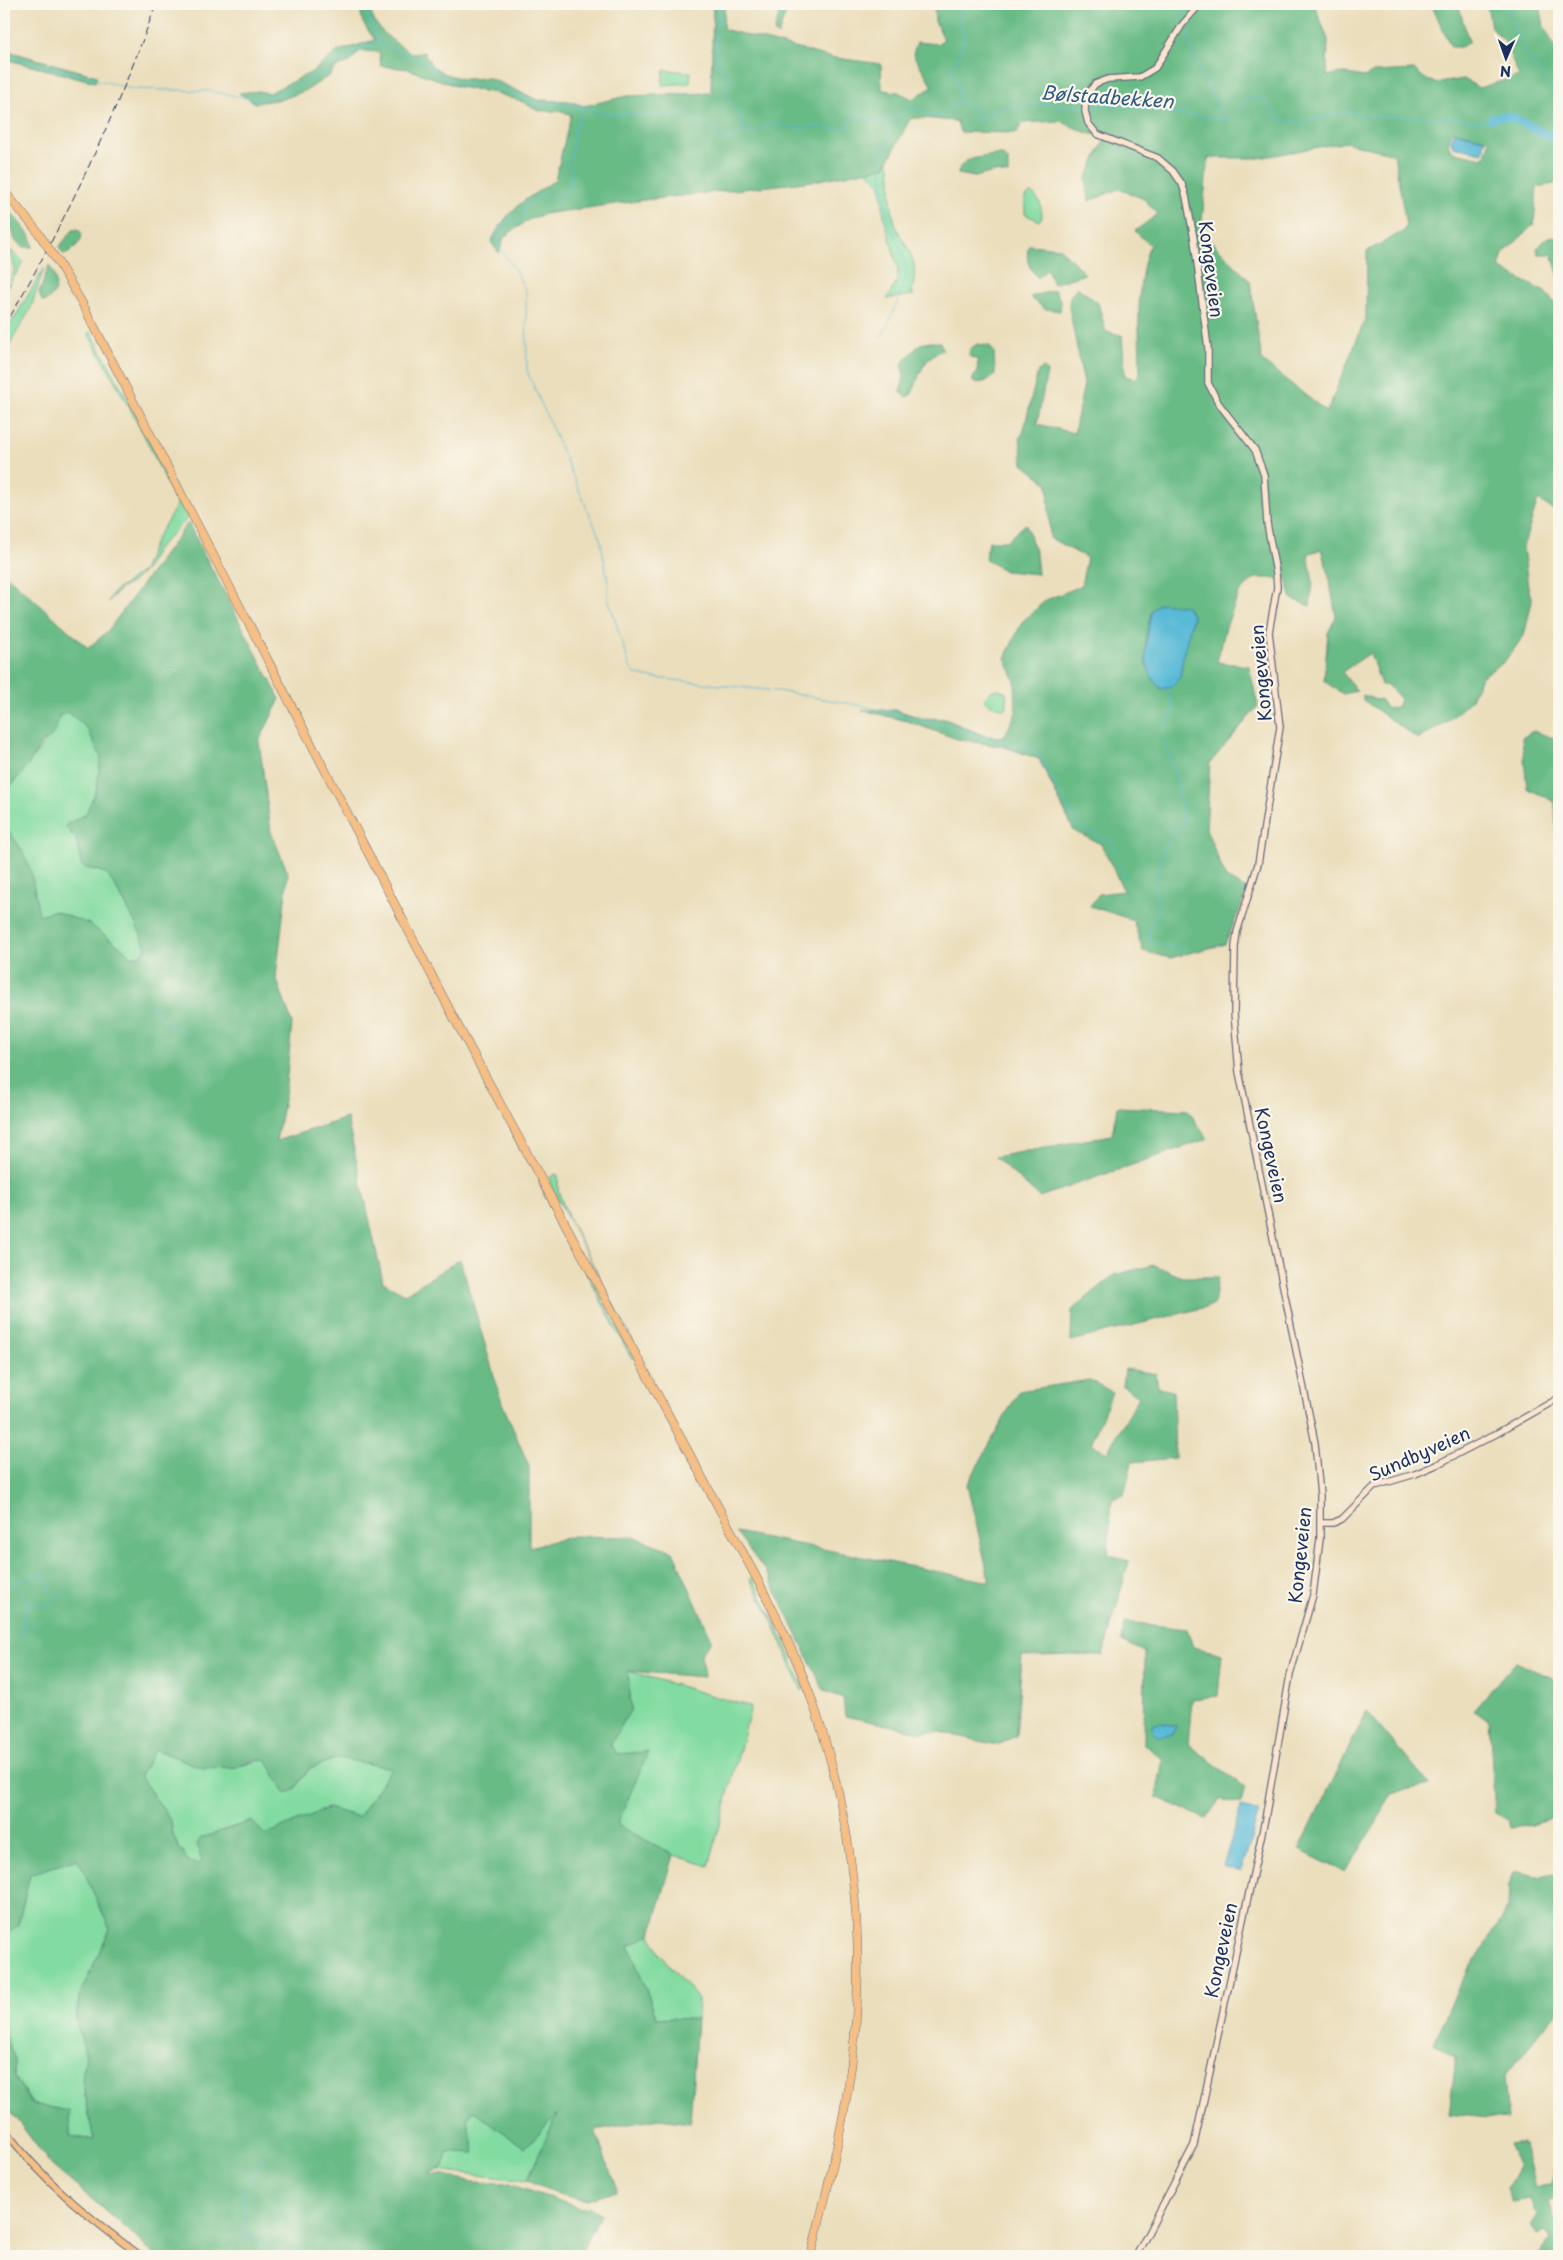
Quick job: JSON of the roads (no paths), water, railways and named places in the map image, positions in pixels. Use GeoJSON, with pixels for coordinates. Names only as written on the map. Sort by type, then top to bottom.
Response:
{"type":"FeatureCollection","features":[{"type":"Feature","properties":{"kind":"highway"},"geometry":{"type":"LineString","coordinates":[[4,191],[37,231],[58,262],[91,320],[455,1020],[755,1575],[782,1627],[808,1691],[829,1757],[844,1820],[855,1909],[857,1970],[854,2041],[846,2101],[811,2256]]}},
{"type":"Feature","properties":{"kind":"main road","name":"Kongeveien"},"geometry":{"type":"LineString","coordinates":[[1136,2256],[1194,2145],[1272,1786],[1290,1676],[1313,1595],[1321,1523],[1315,1443],[1238,1072],[1234,1036],[1236,936],[1258,864],[1280,727],[1269,632],[1277,586],[1267,523],[1262,468],[1252,445],[1219,404],[1208,383],[1208,348],[1194,239],[1182,184],[1173,171],[1158,158],[1097,134],[1088,122],[1084,111],[1085,100],[1089,90],[1101,81],[1140,77],[1155,68],[1182,25],[1200,4]]}},
{"type":"Feature","properties":{"kind":"main road","name":"Sundbyveien"},"geometry":{"type":"LineString","coordinates":[[1321,1523],[1333,1523],[1342,1519],[1375,1486],[1415,1474],[1436,1465],[1494,1436],[1559,1398]]}},
{"type":"Feature","properties":{"kind":"main road"},"geometry":{"type":"LineString","coordinates":[[4,2129],[54,2187],[101,2227],[142,2256]]}},
{"type":"Feature","properties":{"kind":"water"},"geometry":{"type":"Polygon","coordinates":[[[1454,132],[1485,139],[1483,153],[1454,147],[1451,142],[1454,132]]]}},
{"type":"Feature","properties":{"kind":"water"},"geometry":{"type":"Polygon","coordinates":[[[1160,603],[1186,606],[1193,616],[1183,655],[1180,677],[1172,687],[1161,689],[1149,672],[1146,652],[1146,641],[1152,610],[1160,603]]]}},
{"type":"Feature","properties":{"kind":"water"},"geometry":{"type":"Polygon","coordinates":[[[1160,1723],[1176,1726],[1173,1735],[1158,1736],[1153,1733],[1152,1725],[1160,1723]]]}},
{"type":"Feature","properties":{"kind":"water"},"geometry":{"type":"Polygon","coordinates":[[[1241,1807],[1259,1812],[1241,1872],[1223,1866],[1241,1807]]]}},
{"type":"Feature","properties":{"kind":"waterway"},"geometry":{"type":"LineString","coordinates":[[365,4],[372,27],[380,43]]}},
{"type":"Feature","properties":{"kind":"waterway"},"geometry":{"type":"LineString","coordinates":[[720,4],[716,30],[718,65],[729,78],[724,94],[742,120],[744,131]]}},
{"type":"Feature","properties":{"kind":"waterway"},"geometry":{"type":"LineString","coordinates":[[956,4],[963,27],[964,39],[951,69],[957,82],[959,99]]}},
{"type":"Feature","properties":{"kind":"waterway"},"geometry":{"type":"LineString","coordinates":[[1178,4],[1183,17]]}},
{"type":"Feature","properties":{"kind":"waterway"},"geometry":{"type":"LineString","coordinates":[[1505,4],[1527,56],[1559,97]]}},
{"type":"Feature","properties":{"kind":"waterway"},"geometry":{"type":"LineString","coordinates":[[1186,26],[1193,55],[1224,119]]}},
{"type":"Feature","properties":{"kind":"waterway"},"geometry":{"type":"LineString","coordinates":[[4,55],[132,89],[210,91],[252,99],[281,94],[315,77],[361,48],[381,44],[428,64],[447,79],[465,85],[496,86],[540,105],[559,103],[610,114],[689,114],[728,140],[744,131],[755,133],[769,123],[800,128],[820,126],[834,129],[849,126],[854,115],[890,121],[910,110],[923,110],[928,116],[938,116],[953,108],[959,100],[974,107],[977,122],[1005,107],[1022,107],[1031,103],[1083,107]]}},
{"type":"Feature","properties":{"kind":"waterway","name":"Bølstadbekken"},"geometry":{"type":"LineString","coordinates":[[1087,106],[1113,105],[1224,120],[1229,118],[1248,98],[1261,98],[1280,119],[1299,123],[1347,111],[1368,116],[1460,118],[1478,122],[1491,119]]}},
{"type":"Feature","properties":{"kind":"waterway"},"geometry":{"type":"LineString","coordinates":[[583,110],[574,130],[571,158],[566,164],[573,170],[568,191],[553,198],[543,194],[525,206],[524,216],[518,221],[509,221],[499,233],[497,243],[517,273],[526,292],[527,371],[600,538],[608,581],[608,598],[630,667],[635,674],[646,677],[785,692],[869,707],[1035,749],[1078,826],[1112,842],[1127,881]]}},
{"type":"Feature","properties":{"kind":"waterway"},"geometry":{"type":"LineString","coordinates":[[1491,119],[1501,116],[1510,117],[1548,135],[1559,137]]}},
{"type":"Feature","properties":{"kind":"waterway"},"geometry":{"type":"LineString","coordinates":[[881,337],[896,306],[906,273],[906,266],[889,217],[882,174],[881,161],[890,132],[890,122]]}},
{"type":"Feature","properties":{"kind":"waterway"},"geometry":{"type":"LineString","coordinates":[[1163,728],[1174,712],[1168,688]]}},
{"type":"Feature","properties":{"kind":"waterway"},"geometry":{"type":"LineString","coordinates":[[1162,738],[1175,773],[1184,823],[1167,841],[1154,882],[1159,910],[1149,930],[1149,940],[1166,947],[1182,949]]}},
{"type":"Feature","properties":{"kind":"waterway"},"geometry":{"type":"LineString","coordinates":[[149,1004],[172,1026],[189,1032]]}},
{"type":"Feature","properties":{"kind":"waterway"},"geometry":{"type":"LineString","coordinates":[[23,1642],[22,1621],[27,1611],[27,1602],[14,1582],[43,1573],[51,1592]]}},
{"type":"Feature","properties":{"kind":"waterway"},"geometry":{"type":"LineString","coordinates":[[28,1603],[40,1606],[48,1604],[64,1592]]}},
{"type":"Feature","properties":{"kind":"waterway"},"geometry":{"type":"LineString","coordinates":[[22,1624],[30,1626],[37,1623]]}},
{"type":"Feature","properties":{"kind":"waterway"},"geometry":{"type":"LineString","coordinates":[[249,2179],[266,2156]]}},
{"type":"Feature","properties":{"kind":"waterway"},"geometry":{"type":"LineString","coordinates":[[247,2183],[242,2191],[245,2212],[245,2237],[260,2242],[268,2256]]}},
{"type":"Feature","properties":{"kind":"railway"},"geometry":{"type":"LineString","coordinates":[[4,327],[88,169],[124,87],[156,4]]}}]}
